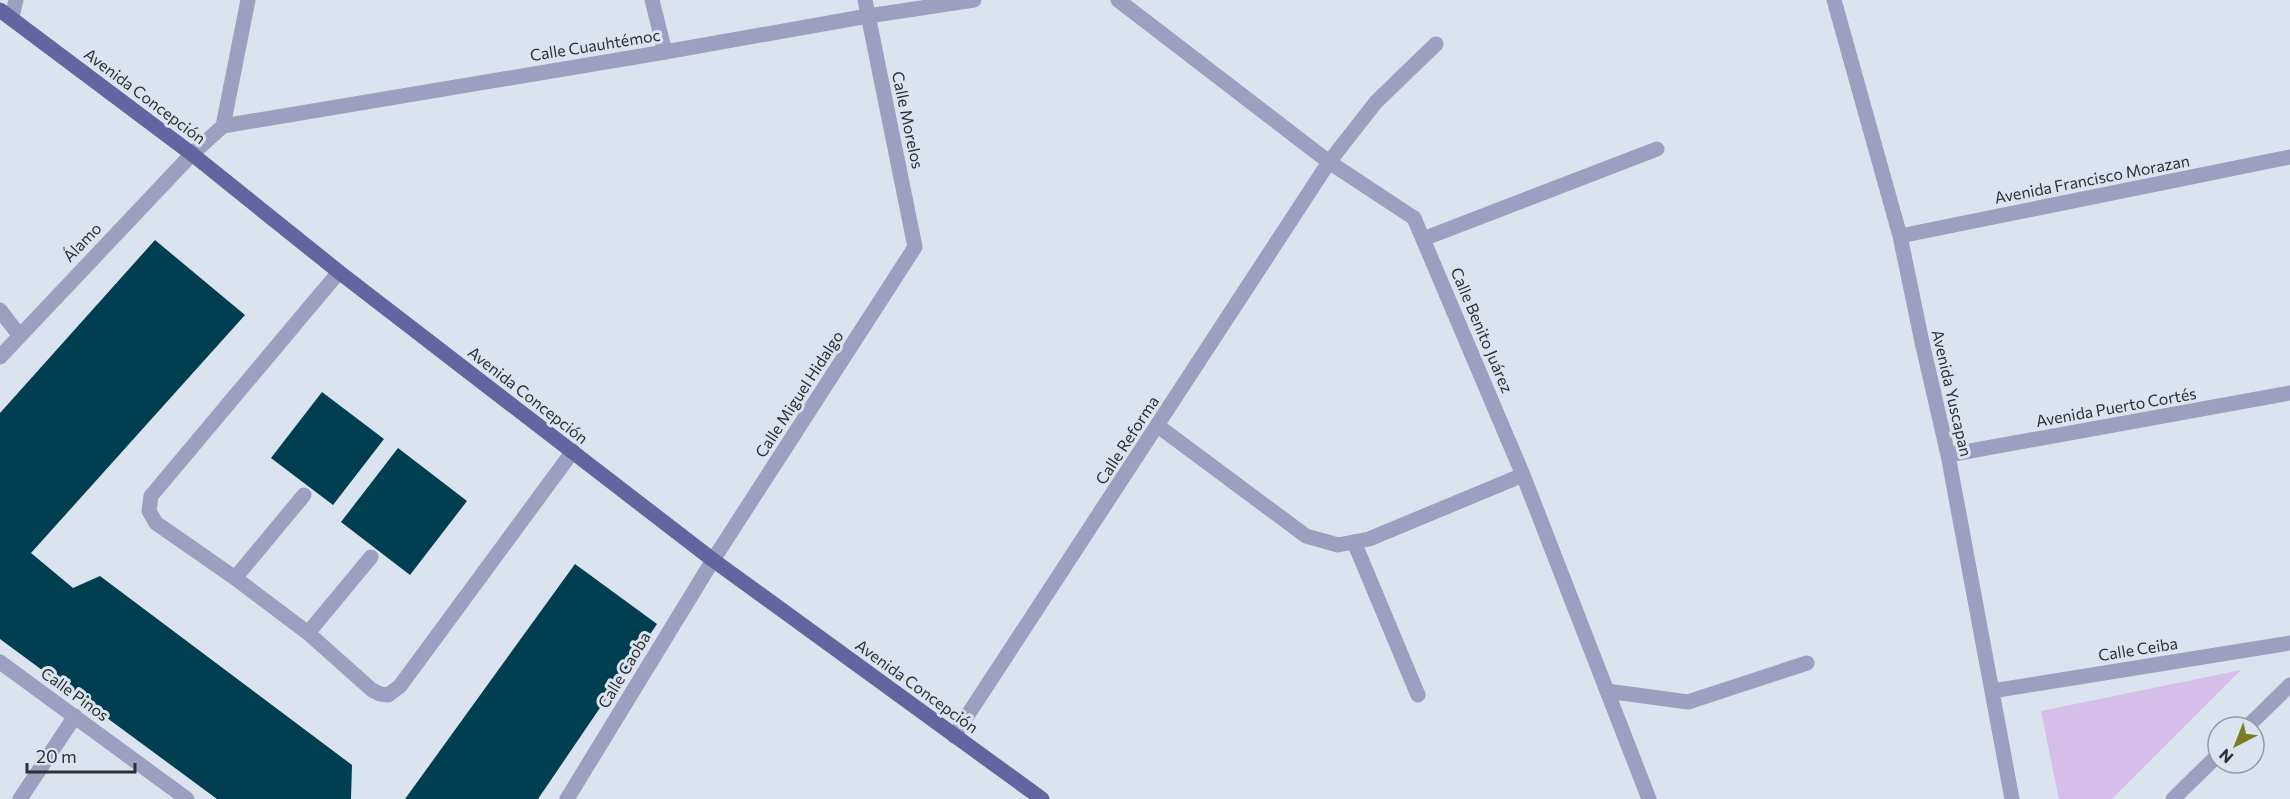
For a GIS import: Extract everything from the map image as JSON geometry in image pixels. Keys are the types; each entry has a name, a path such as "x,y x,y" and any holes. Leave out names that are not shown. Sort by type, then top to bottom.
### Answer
{"main road":[{"name":"Avenida Concepción","path":"6,14 192,154 339,272 712,560 1042,799"}],"street":[{"path":"6,14 16,0"},
{"path":"223,126 248,0"},
{"path":"652,0 665,52"},
{"name":"Calle Morelos","path":"865,0 915,247"},
{"name":"Calle Cuauhtémoc","path":"223,126 974,0"},
{"name":"Calle Benito Juárez","path":"1118,0 1329,162 1414,218 1523,475 1649,799"},
{"name":"Avenida Yuscapan","path":"1834,0 1900,236 1948,455 2012,799"},
{"name":"Calle Reforma","path":"954,736 1329,162 1376,102 1436,44"},
{"name":"Álamo","path":"0,357 192,154 223,126"},
{"path":"1423,239 1657,149"},
{"name":"Avenida Francisco Morazan","path":"1900,236 2290,157"},
{"name":"Calle Miguel Hidalgo","path":"712,560 915,247"},
{"path":"339,272 151,496 149,511 156,523 308,633 372,690 388,695 394,692 573,451"},
{"path":"0,310 19,335"},
{"name":"Avenida Puerto Cortés","path":"1948,455 2290,393"},
{"path":"1158,426 1306,536 1338,545 1369,539 1523,475"},
{"path":"235,578 304,495"},
{"path":"1354,542 1418,695"},
{"path":"308,633 371,557"},
{"name":"Calle Caoba","path":"567,799 712,560"},
{"name":"Calle Ceiba","path":"1992,691 2290,643"},
{"name":"Calle Pinos","path":"0,662 188,799"},
{"path":"1607,691 1688,702 1807,663"},
{"path":"2259,715 2290,685"},
{"path":"20,799 75,716"},
{"path":"2173,799 2206,767"}],"shaded area":[{"path":"2241,670 2112,799 2059,799 2041,711"}],"building":[{"path":"155,240 245,315 31,553 73,588 100,576 352,765 351,799 217,799 0,639 0,413"},
{"path":"322,392 384,439 333,505 271,458"},
{"path":"398,448 467,501 410,575 341,522"},
{"path":"575,564 657,624 538,799 405,799"}]}
